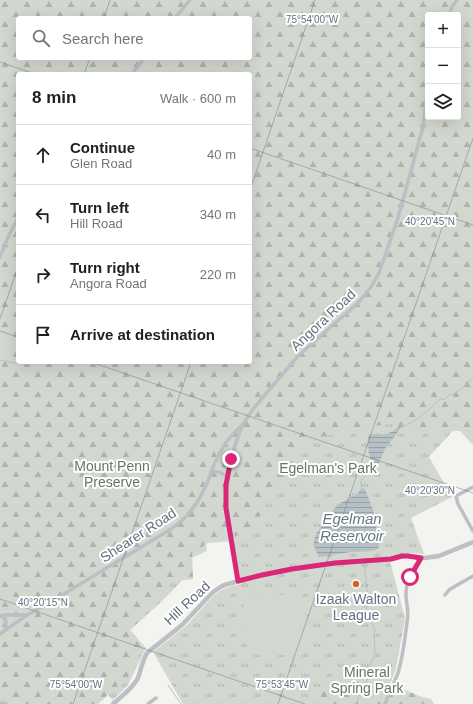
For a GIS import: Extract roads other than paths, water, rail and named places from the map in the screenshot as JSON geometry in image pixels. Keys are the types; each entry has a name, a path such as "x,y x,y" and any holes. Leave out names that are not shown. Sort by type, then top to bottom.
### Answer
{"street":[{"path":"177,16 190,0"},
{"path":"451,12 452,7 457,0"},
{"path":"134,72 142,60"},
{"name":"Angora Road","path":"238,581 226,508 226,492 227,477 233,451 243,424 253,409 298,356 360,302 376,278 398,218 423,127 427,84"},
{"path":"0,257 8,235 16,221"},
{"name":"Shearer Road","path":"0,634 5,629 27,615 175,527 186,517 195,505 204,490 214,464 223,447 233,433 243,424"},
{"path":"211,472 222,472 227,477"},
{"path":"473,487 456,496 458,504 473,531"},
{"name":"Hill Road","path":"113,704 119,701 137,679 147,653 182,625 216,590 222,586 284,570 335,563 391,559 402,556 425,558 439,556 473,542"},
{"path":"385,704 398,672 403,650 408,617 406,596 408,581 421,558"},
{"path":"445,595 449,590 473,576"},
{"path":"0,616 27,615"},
{"path":"0,616 7,622 5,629"},
{"path":"148,704 156,698"},
{"path":"0,703 6,704"}],"water":[{"path":"400,427 400,429 385,449 378,465 374,465 369,455 368,437 370,434 382,435 388,433"},
{"name":"Egelman Reservoir","path":"362,488 365,489 373,510 379,541 378,548 373,551 350,552 319,557 314,546 316,534 337,505 357,494"}],"waterway":[{"path":"0,360 16,363"},
{"path":"22,364 29,365"},
{"path":"400,428 422,416 441,398 443,400 449,395 457,392 473,377"},
{"path":"362,490 361,481 373,464"},
{"path":"357,704 359,695 366,683 369,674 369,667 375,654 375,631 366,609 368,598 364,563"},
{"path":"168,685 181,704"}],"place":[{"name":"Izaak Walton League","path":"356,584"}],"park label":[{"name":"Egelman's Park","path":"328,468"},
{"name":"Mount Penn Preserve","path":"112,474"},
{"name":"Mineral Spring Park","path":"367,680"}]}
